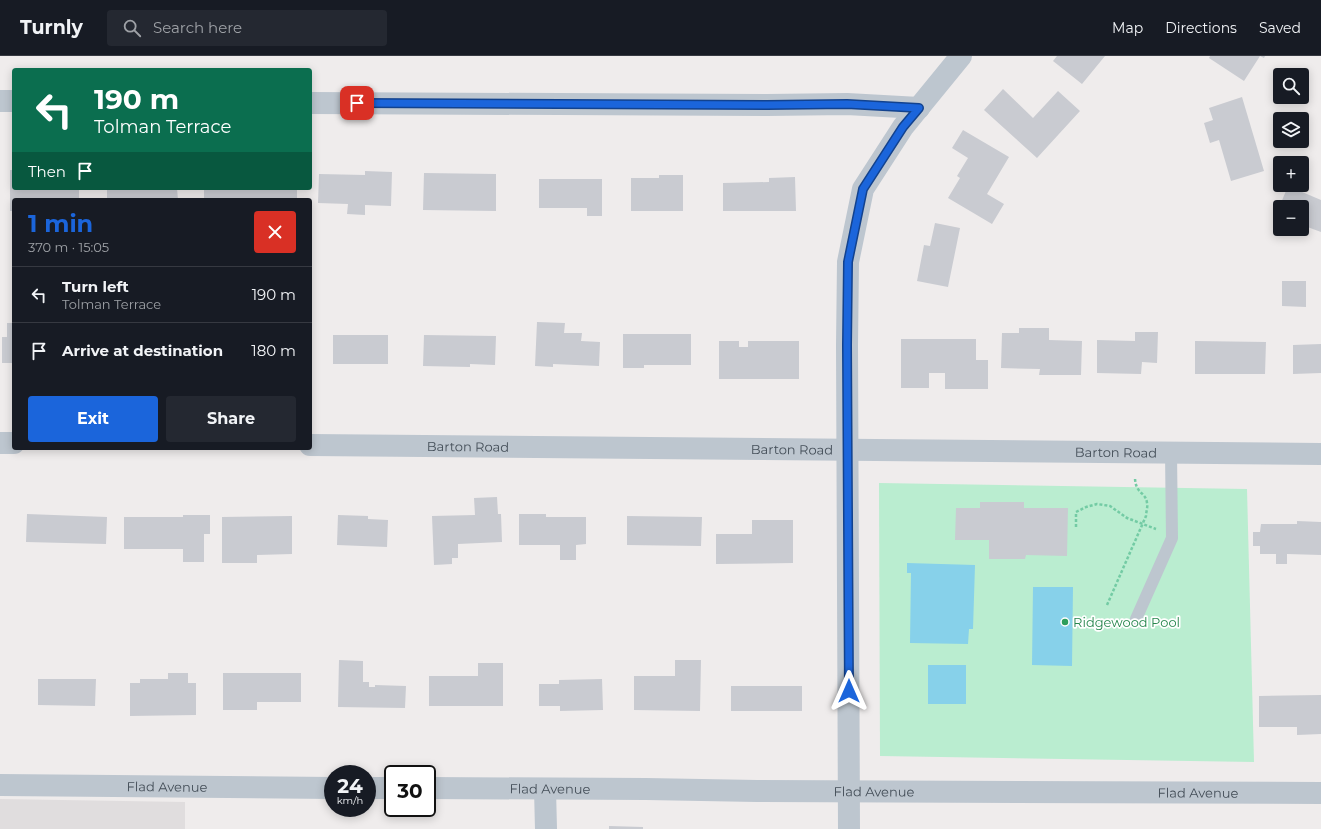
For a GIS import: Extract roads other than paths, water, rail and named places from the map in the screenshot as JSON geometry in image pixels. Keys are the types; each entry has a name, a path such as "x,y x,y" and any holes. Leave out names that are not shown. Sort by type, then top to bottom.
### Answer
{"street":[{"path":"849,829 847,450 848,262 863,189 903,127 961,56"},
{"path":"0,101 12,101"},
{"path":"312,103 847,104 919,108"},
{"path":"0,443 12,443"},
{"name":"Barton Road","path":"312,445 1321,454"},
{"name":"Flad Avenue","path":"0,785 324,788"},
{"name":"Flad Avenue","path":"436,788 850,792 1321,793"},
{"path":"545,789 546,829"}],"lane":[{"path":"1136,619 1172,538 1171,452"}],"water":[{"path":"907,563 975,565 973,629 969,629 968,644 910,643 911,573 907,573"},
{"path":"1033,587 1073,587 1072,666 1032,665"},
{"path":"928,665 966,665 966,704 928,704"}],"place":[{"name":"Ridgewood Pool","path":"1065,622"}]}
